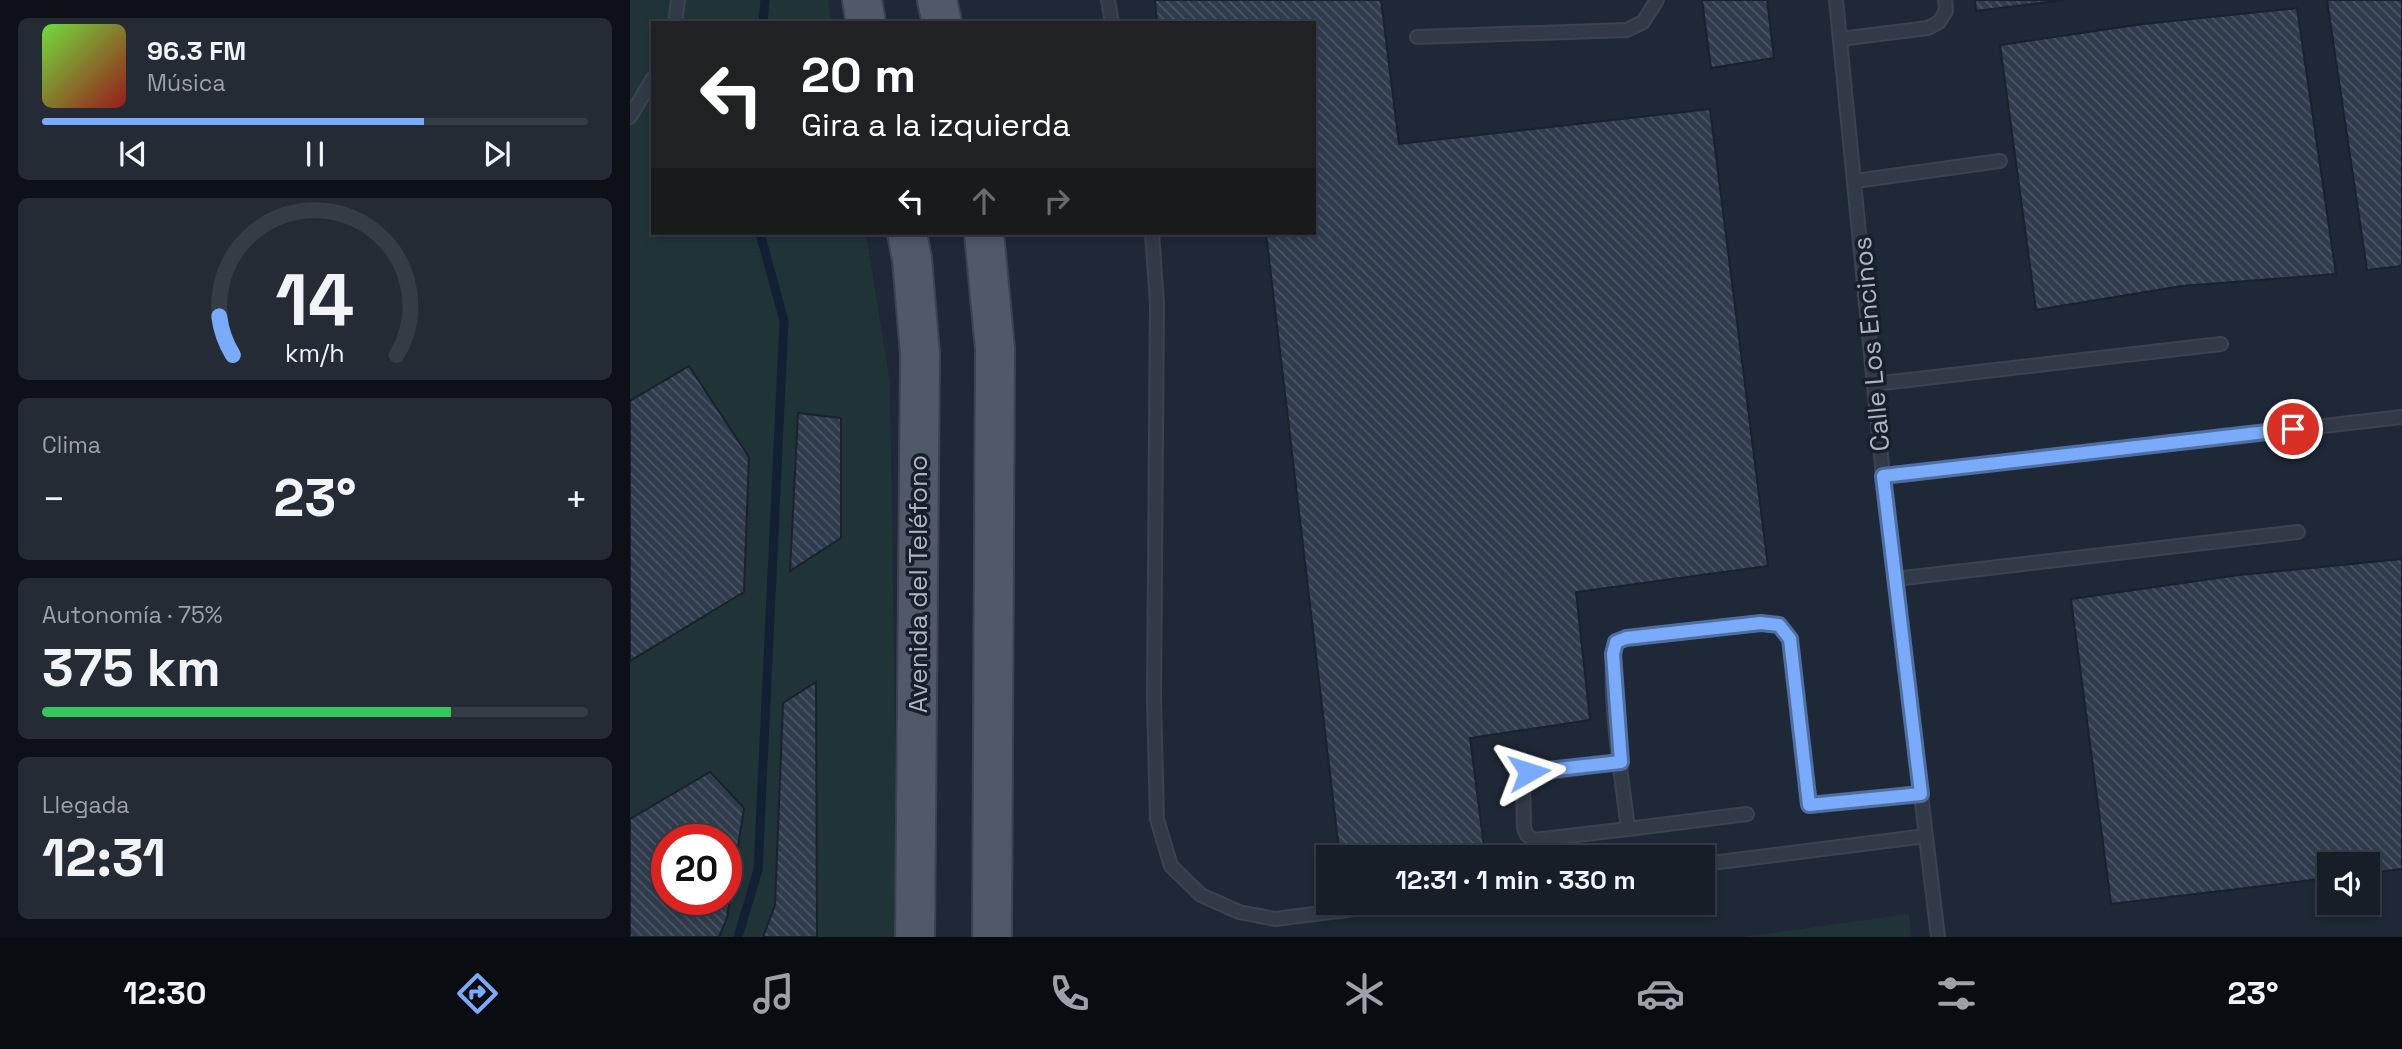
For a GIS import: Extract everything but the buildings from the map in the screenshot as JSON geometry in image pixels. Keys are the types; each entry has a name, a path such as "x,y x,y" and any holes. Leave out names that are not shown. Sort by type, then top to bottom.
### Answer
{"main road":[{"path":"862,0 866,21"},
{"path":"937,0 942,21"},
{"name":"Avenida del Teléfono","path":"907,235 920,354 915,937"},
{"path":"984,235 995,349 992,937"}],"lane":[{"path":"675,21 678,0"},
{"path":"1108,0 1112,21"},
{"path":"1417,37 1627,30 1643,22 1657,0"},
{"name":"Calle Los Encinos","path":"1836,0 1856,181 1883,476 1938,937"},
{"path":"1840,39 1928,28 1938,22 1946,10 1945,0"},
{"path":"630,117 651,81"},
{"path":"1856,181 2000,161"},
{"path":"1152,235 1157,304 1154,698 1157,820 1171,866 1201,895 1239,912 1275,919 1316,914"},
{"path":"1874,384 2221,344"},
{"path":"1883,476 2402,417"},
{"path":"1895,579 2298,532"},
{"path":"1628,829 1613,654 1616,642 1626,638 1761,623 1779,625 1790,639 1809,805 1921,794"},
{"path":"1621,762 1529,772 1523,776 1524,828 1527,835 1534,839 1747,814"},
{"path":"1715,862 1926,836"}],"green space":[{"path":"630,0 828,0 831,21 651,21 651,235 866,235 890,383 898,937 630,937"},
{"path":"1909,914 1911,937 1744,937"}],"waterway":[{"path":"763,21 765,0"},
{"path":"738,937 758,870 784,321 761,235"}],"route":[{"path":"1529,772 1621,762 1613,654 1616,642 1626,638 1761,623 1779,625 1790,639 1809,805 1921,794 1883,476 2293,429"}]}
